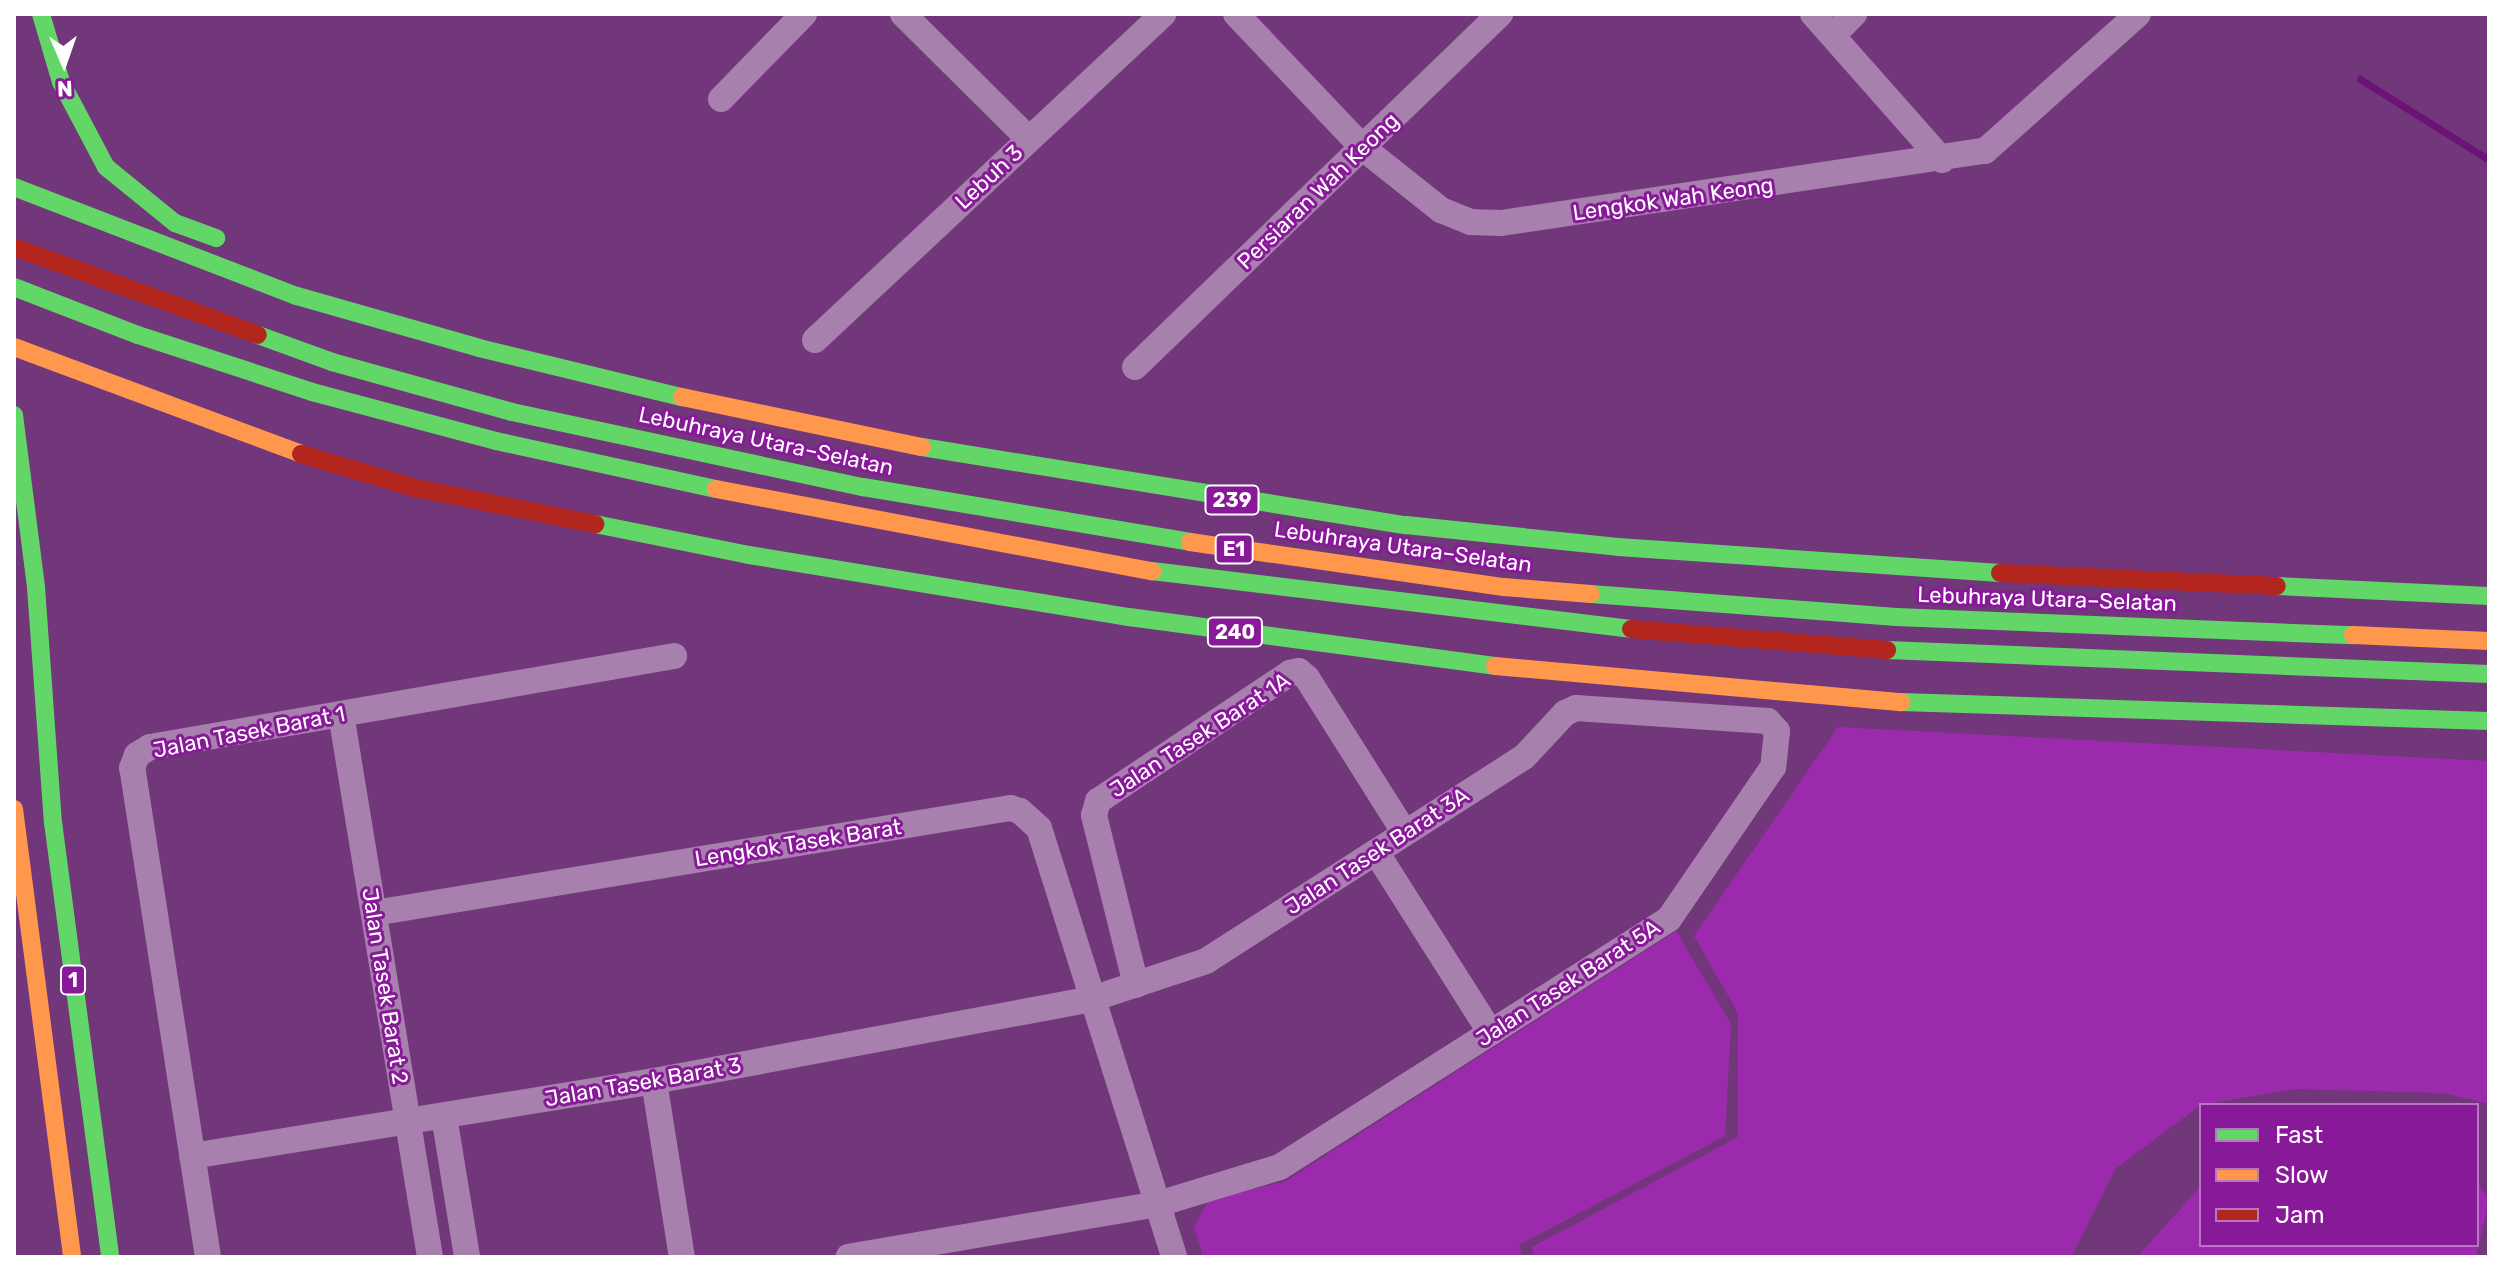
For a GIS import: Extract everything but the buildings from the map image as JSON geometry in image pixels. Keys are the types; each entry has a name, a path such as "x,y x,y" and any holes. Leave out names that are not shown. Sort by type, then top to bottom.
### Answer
{"main road":[{"path":"41,14 61,82 106,167 175,223 234,245"},
{"name":"239","path":"14,187 297,296 479,348 798,425 1168,490 1406,525 1889,568 2489,596"},
{"name":"Lebuhraya Utara–Selatan","path":"14,247 332,362 512,412 863,487 1106,530 1504,587 1896,617 2489,641"},
{"path":"336,286 479,348"},
{"name":"E1","path":"14,287 138,335 312,392 496,441 845,517 1095,563 1541,622 1869,649 2489,674"},
{"name":"240","path":"14,347 268,445 416,488 749,555 1129,617 1422,659 1790,695 2022,709 2489,721"},
{"name":"1","path":"14,415 35,573 53,822 110,1257"},
{"path":"14,551 17,603"},
{"path":"18,639 31,659 44,701"},
{"name":"1","path":"14,809 72,1257"}],"street":[{"path":"721,99 804,14"},
{"path":"903,14 1029,139"},
{"name":"Lebuh 3","path":"815,340 1163,14"},
{"name":"Lengkok Wah Keong","path":"1236,14 1363,148 1441,210 1470,222 1501,223 1942,160 1995,146 2138,14"},
{"name":"Persiaran Wah Keong","path":"1135,367 1500,14"},
{"path":"1813,14 1942,160"},
{"path":"1833,35 1854,14"},
{"name":"Jalan Tasek Barat 1","path":"208,1257 132,768 137,755 150,747 674,656"},
{"name":"Jalan Tasek Barat 1A","path":"1136,985 1094,815 1098,801 1290,673 1299,671 1307,678 1405,833"},
{"name":"Jalan Tasek Barat 3A","path":"1092,999 1206,961 1524,757 1565,713 1576,708 1653,713"},
{"name":"Jalan Tasek Barat 5A","path":"849,1257 902,1253 1158,1204 1280,1167 1669,919 1777,760 1777,731 1768,721 1653,713"},
{"name":"Jalan Tasek Barat 2","path":"341,714 430,1257"},
{"name":"Lengkok Tasek Barat","path":"374,913 1010,808 1039,828 1174,1257"},
{"path":"1376,852 1491,1033"},
{"name":"Jalan Tasek Barat 3","path":"192,1156 654,1081 1092,999"},
{"path":"654,1081 682,1257"},
{"path":"444,1116 467,1257"}],"shaded area":[{"path":"1838,727 2489,761 2489,1104 2442,1093 2294,1089 2199,1103 2199,1106 2115,1169 2071,1257 1534,1257 1532,1247 1738,1137 1738,1013 1694,936"},
{"path":"1676,931 1731,1024 1725,1136 1519,1245 1522,1257 1203,1257 1194,1226 1210,1199 1284,1182"},
{"path":"2479,1185 2489,1200 2479,1244"},
{"path":"2199,1188 2199,1247 2478,1247 2476,1257 2137,1257"}],"waterway":[{"path":"2360,79 2489,160"}],"traffic: fast":[{"path":"41,14 61,82 106,167 175,223 216,238"},
{"path":"14,187 297,296 479,348 682,397"},
{"path":"14,287 138,335 312,392 496,441 716,489"},
{"path":"258,335 332,362 512,412 863,487 1190,542"},
{"path":"14,415 36,587 53,822 110,1257"},
{"path":"922,447 1406,525 1618,547 2000,573"},
{"path":"595,524 749,555 1129,617 1495,666"},
{"path":"1152,571 1631,629"},
{"path":"2277,586 2489,596"},
{"path":"1591,594 1896,617 2353,635"},
{"path":"1887,650 2489,674"},
{"path":"1901,702 2489,721"}],"traffic: slow":[{"path":"14,347 301,454"},
{"path":"682,397 922,447"},
{"path":"716,489 1152,571"},
{"path":"1190,542 1504,587 1591,594"},
{"path":"2353,635 2489,641"},
{"path":"1495,666 1901,702"},
{"path":"14,809 72,1257"}],"traffic: jam":[{"path":"14,247 258,335"},
{"path":"301,454 416,488 595,524"},
{"path":"2000,573 2277,586"},
{"path":"1631,629 1887,650"}]}
